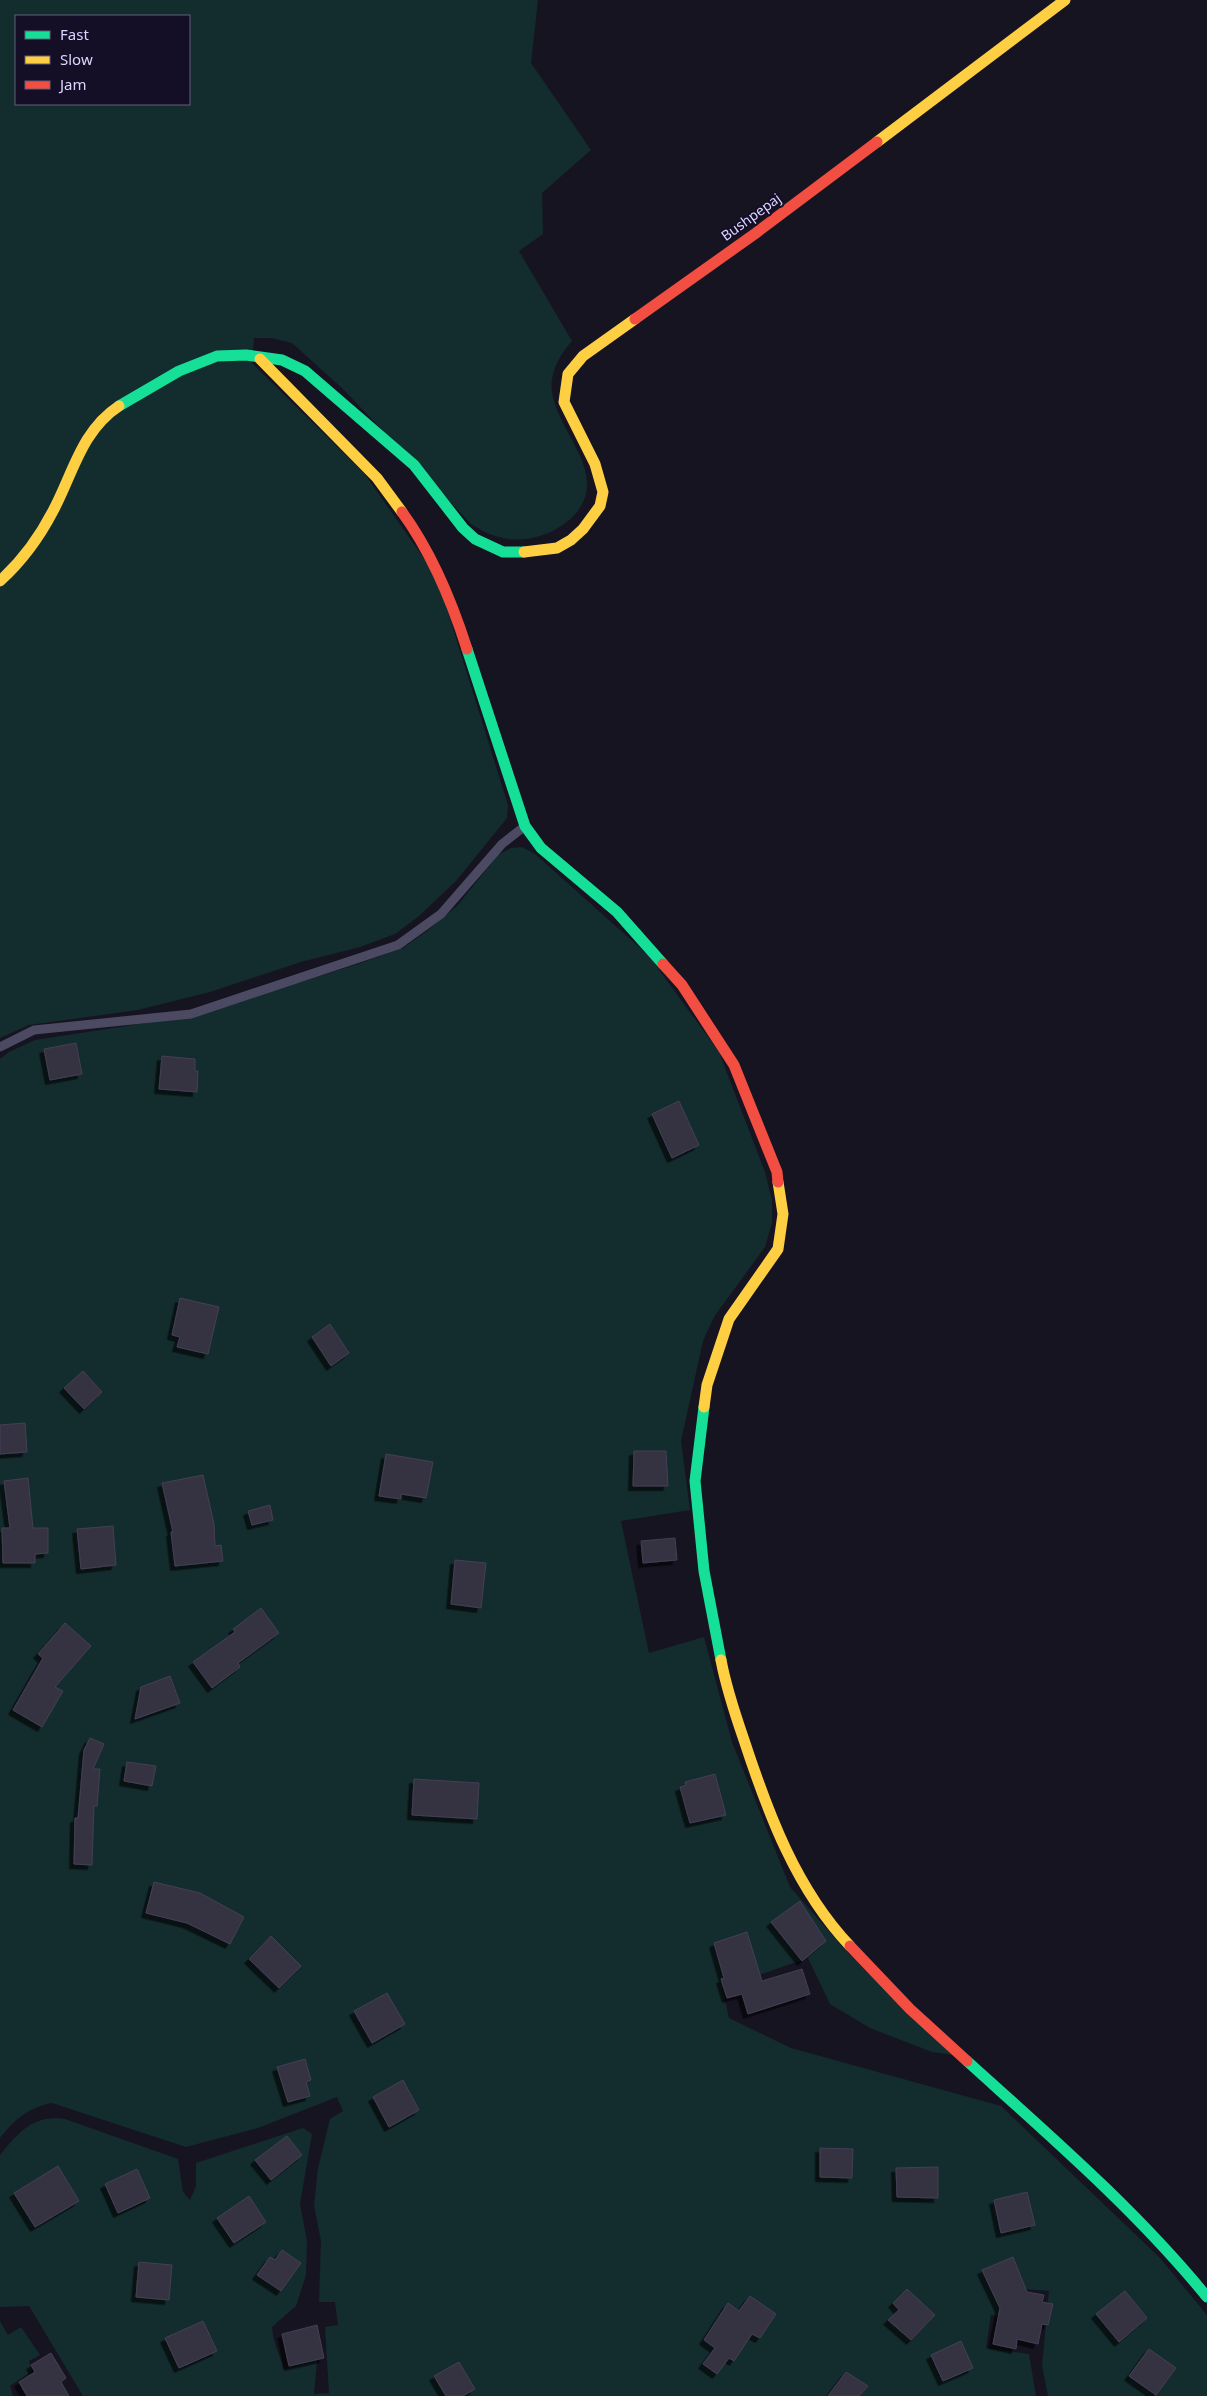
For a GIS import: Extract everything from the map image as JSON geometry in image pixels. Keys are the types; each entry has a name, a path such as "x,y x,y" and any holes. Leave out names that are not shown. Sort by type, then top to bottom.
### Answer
{"street":[{"name":"Bushpepaj","path":"260,359 278,358 291,362 305,371 414,466 463,528 475,539 503,552 520,553 557,548 583,529 600,506 603,492 595,464 564,402 568,374 583,356 756,233 1065,0"},
{"path":"0,581 17,566 48,522 67,478 97,424 116,408 193,362 219,355 244,354 260,359 377,478 411,524 451,600 525,826 541,848 617,912 682,985 734,1066 777,1172 783,1214 778,1249 729,1319 707,1385 695,1481 704,1571 726,1682 756,1776 792,1864 834,1929 904,2003 1101,2184 1172,2254 1207,2297"}],"lane":[{"path":"0,1047 34,1030 191,1014 398,946 441,914 502,844 525,826"}],"green space":[{"path":"0,0 538,0 531,63 591,150 542,193 543,234 519,251 572,341 556,365 552,378 552,392 556,407 584,467 587,482 585,497 577,512 557,529 533,538 514,539 488,533 471,524 344,390 292,343 271,338 254,338 252,363 364,473 437,577 508,805 507,818 456,881 419,916 395,934 360,947 301,962 210,992 138,1010 29,1025 0,1038"},
{"path":"522,847 535,854 649,956 719,1052 765,1172 772,1200 772,1223 765,1247 714,1317 703,1341 681,1441 690,1510 621,1521 649,1653 704,1637 732,1742 790,1887 848,1953 954,2055 932,2052 870,2028 830,2004 808,1958 722,1988 729,2018 791,2048 1001,2106 1160,2258 1207,2315 1207,2396 1048,2396 1042,2366 1049,2291 1023,2289 1018,2320 991,2315 986,2348 1029,2354 1036,2396 83,2396 29,2306 0,2307 0,2155 20,2132 28,2126 44,2119 65,2119 178,2159 183,2192 190,2200 196,2186 196,2163 303,2128 312,2134 300,2204 307,2241 306,2275 296,2306 272,2327 283,2369 317,2360 314,2394 329,2393 325,2327 338,2325 335,2302 319,2302 321,2241 314,2206 318,2168 330,2119 343,2111 337,2097 258,2128 186,2147 52,2103 23,2115 0,2138 0,1059 9,1052 35,1040 191,1016 355,965 403,948 457,906 498,855 511,848"},
{"path":"0,2321 8,2335 21,2327 40,2355 29,2361 32,2371 10,2386 13,2396 0,2396"}],"building":[{"path":"76,1043 82,1074 50,1080 44,1049"},
{"path":"162,1056 195,1059 195,1071 198,1071 197,1092 159,1089"},
{"path":"679,1101 699,1145 672,1158 652,1114"},
{"path":"180,1298 219,1307 208,1354 177,1347 180,1337 172,1335"},
{"path":"330,1324 349,1353 331,1366 312,1337"},
{"path":"83,1371 102,1392 84,1409 64,1388"},
{"path":"25,1423 27,1452 0,1454 0,1425"},
{"path":"634,1451 666,1451 668,1486 633,1486"},
{"path":"386,1454 433,1462 426,1498 401,1494 401,1499 379,1496"},
{"path":"203,1475 214,1524 215,1546 221,1545 223,1561 175,1566 171,1532 173,1532 162,1483"},
{"path":"28,1478 33,1528 48,1528 48,1553 35,1554 35,1563 3,1563 2,1528 10,1528 4,1481"},
{"path":"270,1505 273,1520 252,1525 248,1511"},
{"path":"113,1526 116,1565 81,1569 77,1529"},
{"path":"675,1538 677,1560 643,1563 641,1541"},
{"path":"455,1560 486,1563 481,1608 451,1604"},
{"path":"261,1608 279,1633 238,1663 240,1667 212,1688 193,1662 235,1632 233,1629"},
{"path":"65,1623 91,1646 55,1687 63,1691 42,1727 13,1710 43,1658 38,1654"},
{"path":"170,1676 180,1703 135,1719 141,1687"},
{"path":"90,1738 104,1744 93,1769 100,1769 97,1806 94,1806 92,1865 74,1864 75,1818 78,1818 84,1750"},
{"path":"127,1762 156,1766 152,1786 124,1781"},
{"path":"715,1774 726,1815 690,1823 680,1787 686,1785 685,1782"},
{"path":"414,1779 479,1783 477,1819 412,1815"},
{"path":"154,1882 200,1893 244,1917 230,1944 187,1923 146,1913"},
{"path":"800,1901 826,1941 802,1961 771,1922"},
{"path":"747,1932 762,1981 802,1969 810,1994 748,2014 742,1994 727,1998 721,1979 724,1978 714,1943"},
{"path":"271,1936 301,1966 279,1988 249,1959"},
{"path":"387,1993 405,2024 372,2043 354,2011"},
{"path":"305,2059 311,2080 306,2082 310,2096 288,2102 277,2067"},
{"path":"403,2080 419,2110 389,2127 373,2097"},
{"path":"287,2136 302,2155 271,2180 255,2160"},
{"path":"820,2148 853,2149 852,2178 820,2177"},
{"path":"58,2166 79,2201 35,2227 14,2193"},
{"path":"938,2167 938,2198 897,2197 896,2168"},
{"path":"137,2169 150,2198 118,2213 105,2184"},
{"path":"1027,2192 1035,2225 1001,2233 994,2200"},
{"path":"249,2196 266,2222 234,2243 217,2218"},
{"path":"282,2250 301,2263 281,2291 257,2275 270,2257 275,2260"},
{"path":"1013,2257 1027,2292 1044,2295 1042,2302 1053,2304 1048,2325 1042,2324 1038,2344 1017,2339 1016,2349 993,2344 1000,2308 982,2270"},
{"path":"139,2262 172,2265 169,2300 136,2297"},
{"path":"907,2289 935,2315 911,2340 888,2320 899,2310 893,2303"},
{"path":"1125,2291 1147,2318 1119,2342 1096,2314"},
{"path":"750,2296 776,2314 760,2338 752,2334 734,2361 729,2358 717,2374 703,2364 715,2348 704,2340 728,2303 739,2311"},
{"path":"203,2321 217,2351 179,2368 165,2338"},
{"path":"317,2325 324,2358 289,2366 282,2334"},
{"path":"961,2341 973,2368 943,2381 931,2355"},
{"path":"1149,2349 1176,2368 1156,2395 1129,2376"},
{"path":"51,2353 66,2378 61,2382 69,2396 27,2396 19,2382 35,2372 31,2365"},
{"path":"459,2362 475,2389 463,2396 446,2396 434,2376"},
{"path":"846,2372 868,2386 859,2396 828,2396"}],"traffic: fast":[{"path":"119,406 179,371 217,356 246,355 282,360 305,371 414,465 463,528 475,539 503,552 524,552"},
{"path":"467,649 525,826 541,848 617,912 663,964"},
{"path":"704,1407 695,1481 704,1571 721,1660"},
{"path":"967,2061 1092,2174 1180,2265 1207,2297"}],"traffic: slow":[{"path":"877,142 1065,0"},
{"path":"524,552 557,548 571,540 583,529 600,506 603,492 595,464 564,402 568,374 583,356 635,319"},
{"path":"260,359 377,478 402,512"},
{"path":"0,581 30,549 42,531 79,454 95,428 119,406"},
{"path":"704,1407 707,1385 729,1319 778,1249 783,1214 778,1182"},
{"path":"721,1660 725,1680 753,1767 786,1849 814,1900 850,1946"}],"traffic: jam":[{"path":"635,319 756,233 877,142"},
{"path":"402,512 432,561 455,614 467,649"},
{"path":"663,964 682,985 734,1065 777,1172 778,1182"},
{"path":"850,1946 910,2009 967,2061"}]}
